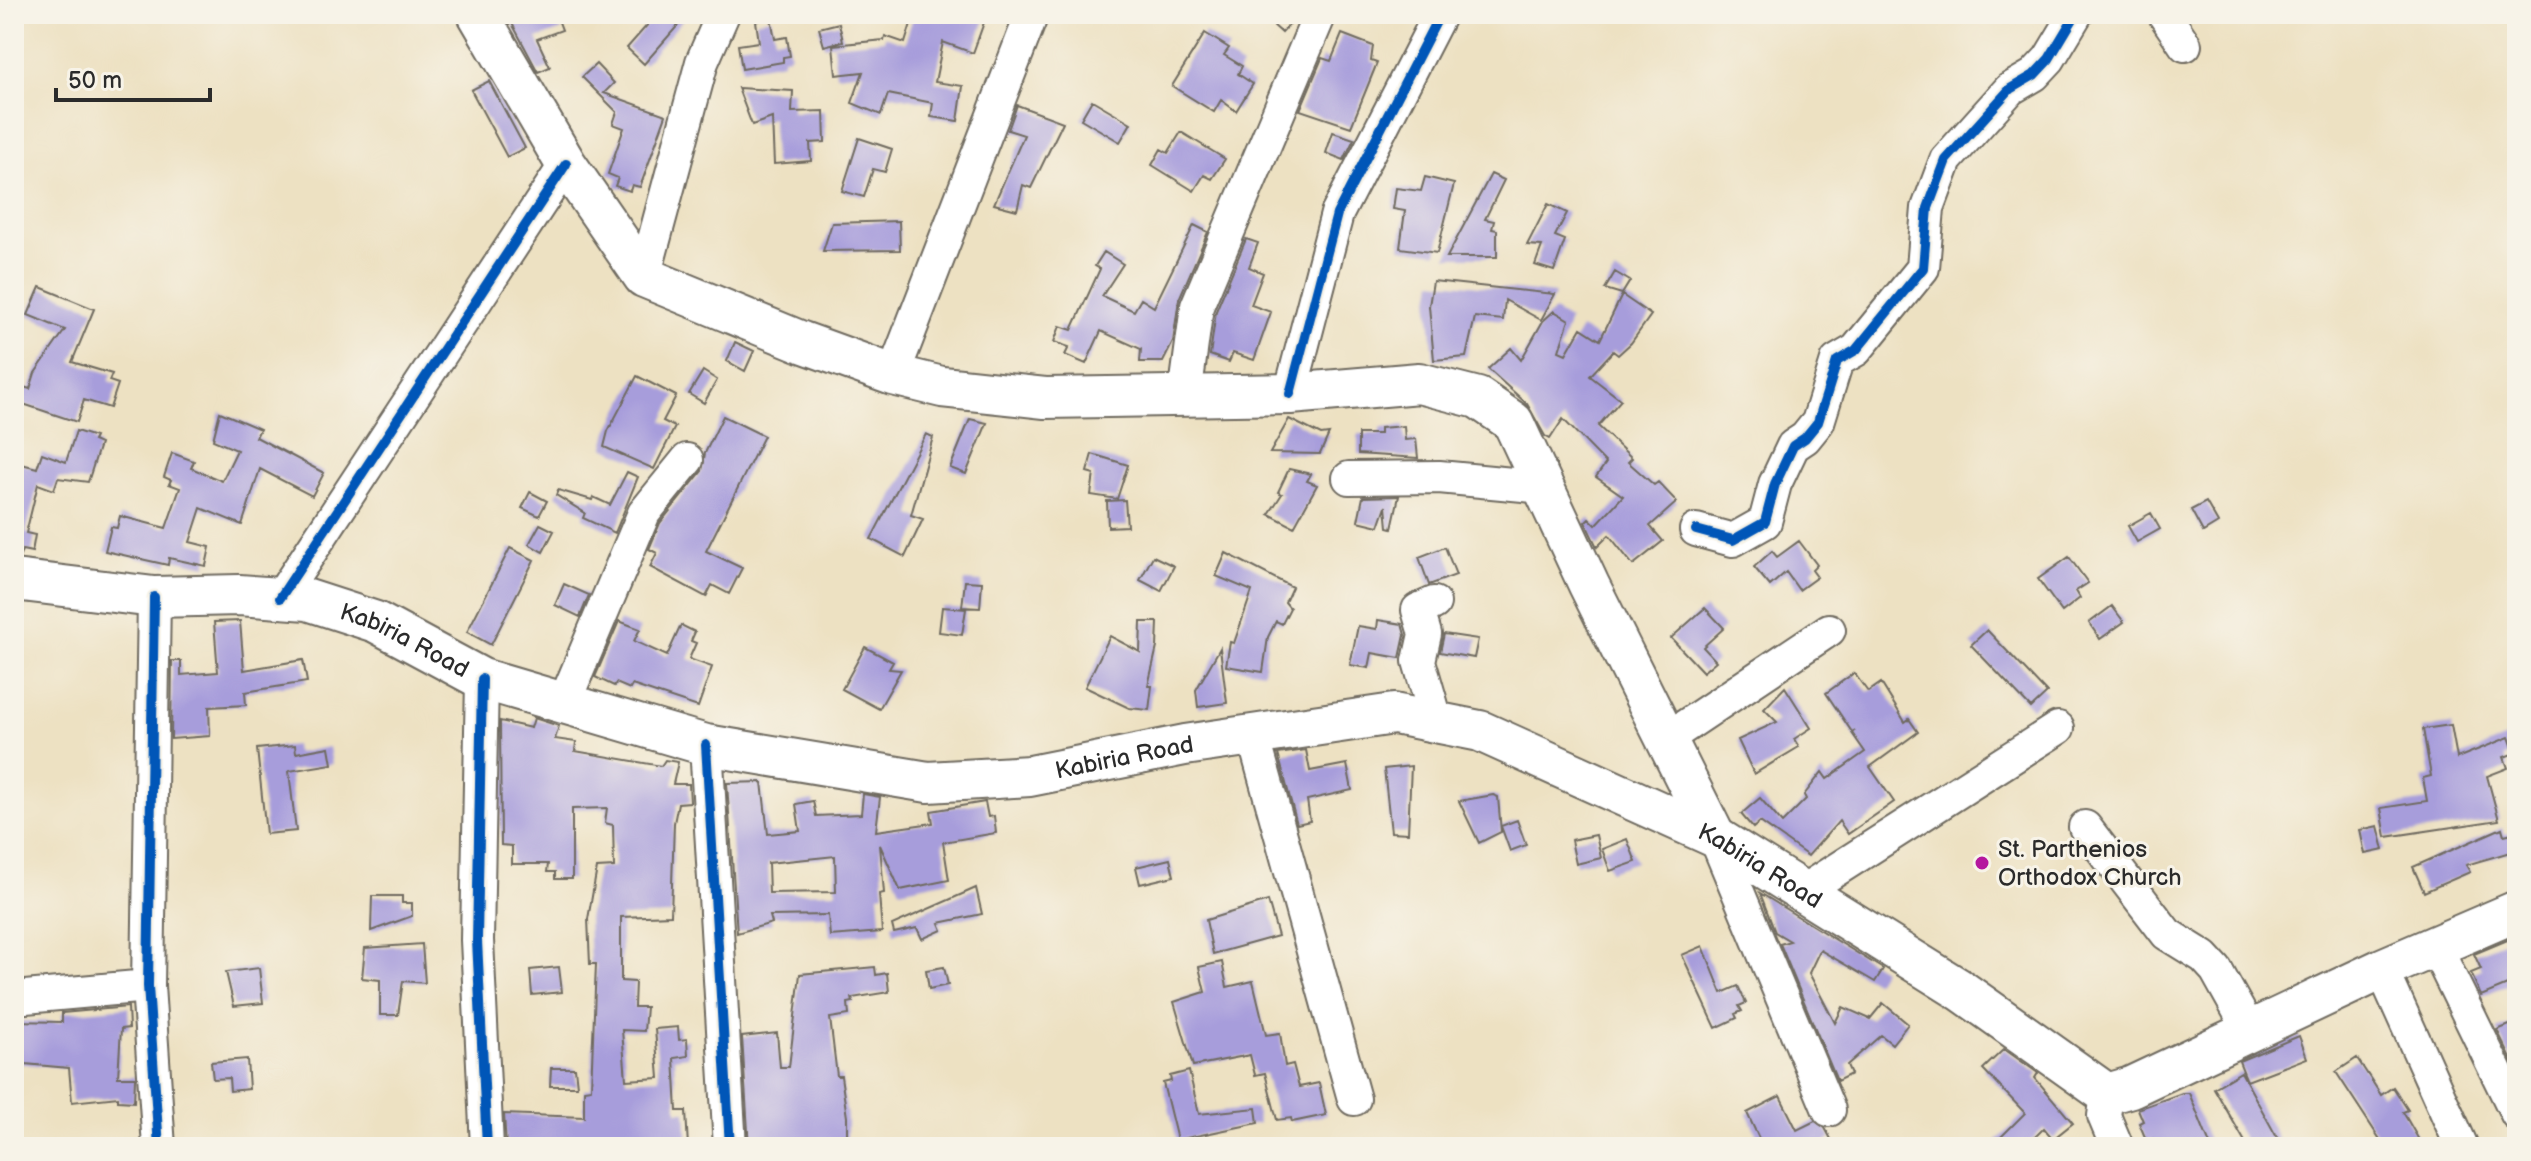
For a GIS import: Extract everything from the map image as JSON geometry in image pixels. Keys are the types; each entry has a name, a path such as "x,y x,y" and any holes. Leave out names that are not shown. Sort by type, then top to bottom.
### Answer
{"main road":[{"path":"478,14 566,164 644,277 802,342 893,375 942,387 1045,398 1290,394 1419,383 1478,398 1513,422 1715,837"},
{"name":"Kabiria Road","path":"14,580 154,597 308,600 376,622 482,679 706,745 928,782 1030,776 1253,735 1394,714 1480,731 1715,837 1962,991 2107,1094"},
{"path":"2107,1094 2131,1087 2382,969 2517,911"}],"street":[{"path":"644,277 702,62 723,14"},
{"path":"893,375 1032,14"},
{"path":"1185,396 1197,306 1320,14"},
{"path":"1290,394 1337,214 1440,14"},
{"path":"1696,530 1733,540 1765,522 1775,484 1793,446 1818,422 1837,361 1856,350 1923,268 1928,208 1946,160 2010,89 2034,75 2049,59 2076,14"},
{"path":"2164,14 2185,45"},
{"path":"280,598 566,164"},
{"path":"564,703 644,513 687,460"},
{"path":"1349,478 1439,477 1544,487"},
{"path":"154,597 148,986 159,1147"},
{"path":"1434,603 1418,610 1425,634 1419,661 1437,723"},
{"path":"1666,739 1829,630"},
{"path":"482,679 477,940 487,1147"},
{"path":"1803,891 2058,728"},
{"path":"1253,735 1354,1099"},
{"path":"706,745 730,1147"},
{"path":"2085,827 2167,934 2204,957 2216,970 2250,1031"},
{"path":"1715,837 1829,1110"},
{"path":"2436,948 2517,1114"},
{"path":"2382,969 2462,1147"},
{"path":"14,998 148,986"},
{"path":"2107,1094 2104,1116 2117,1147"}],"building":[{"path":"507,14 556,14 562,30 537,39 550,67 538,72"},
{"path":"657,14 688,14 644,64 627,48"},
{"path":"914,14 987,14 973,53 943,42 935,82 963,86 958,121 931,117 933,103 888,94 881,115 852,103 863,72 836,75 833,45 884,40 885,36 905,43"},
{"path":"1261,14 1299,14 1282,33"},
{"path":"771,18 775,39 787,37 790,56 783,57 783,62 742,69 738,45 759,42 756,21"},
{"path":"839,23 843,41 824,46 819,28"},
{"path":"1205,33 1229,48 1224,55 1242,66 1238,74 1253,84 1236,111 1221,100 1214,112 1172,86"},
{"path":"1342,34 1373,46 1371,61 1377,63 1351,127 1300,110 1322,58 1331,61"},
{"path":"596,64 614,83 604,93 666,115 640,187 632,185 630,191 615,186 618,178 608,174 624,128 613,124 617,112 582,77"},
{"path":"489,81 525,148 507,157 471,90"},
{"path":"738,88 793,91 792,112 824,111 825,142 810,143 811,161 774,164 772,118 752,125"},
{"path":"1092,100 1131,123 1120,142 1081,119"},
{"path":"1017,105 1063,122 1031,188 1023,185 1017,210 994,204 1024,135 1008,130"},
{"path":"1181,132 1225,159 1212,179 1204,175 1194,191 1152,165 1161,149 1168,153"},
{"path":"1333,132 1354,139 1344,160 1326,153"},
{"path":"859,138 892,149 885,172 873,169 864,197 842,191"},
{"path":"1491,174 1504,180 1485,219 1494,221 1492,229 1497,230 1497,257 1447,257"},
{"path":"1425,177 1454,184 1437,253 1400,248 1405,211 1393,209 1396,188 1421,191"},
{"path":"1548,204 1567,213 1555,236 1565,240 1554,271 1535,265 1542,246 1527,245"},
{"path":"899,221 900,250 823,251 832,223"},
{"path":"1194,225 1208,232 1179,299 1173,342 1163,362 1140,362 1141,349 1101,331 1086,364 1065,355 1069,347 1054,342 1060,326 1072,330 1100,269 1095,266 1104,252 1123,264 1102,296 1134,311 1141,299 1154,307"},
{"path":"1246,239 1258,243 1249,267 1263,273 1251,305 1271,312 1254,360 1233,353 1229,362 1210,355 1216,311"},
{"path":"1615,272 1630,281 1622,294 1605,289"},
{"path":"1433,281 1555,294 1541,320 1505,300 1503,320 1475,317 1466,357 1434,360 1429,306"},
{"path":"40,287 94,309 72,362 112,374 109,381 118,384 110,408 84,400 77,422 14,401 14,384 30,389 35,373 65,330 28,315"},
{"path":"1622,295 1651,315 1631,343 1618,355 1613,351 1590,376 1621,400 1598,426 1632,458 1628,462 1654,485 1658,482 1677,502 1650,526 1663,541 1633,565 1609,535 1597,547 1585,522 1589,518 1596,525 1623,496 1596,477 1606,463 1563,419 1550,439 1545,436 1527,404 1488,369 1511,348 1521,360 1543,321 1554,311 1569,320 1559,351 1566,354 1581,328 1600,340"},
{"path":"735,342 754,351 745,371 727,361"},
{"path":"703,371 717,380 704,403 689,394"},
{"path":"637,376 676,396 663,421 675,427 654,469 604,447 608,431"},
{"path":"220,412 260,429 256,437 324,473 312,496 260,469 242,525 201,508 190,542 210,547 206,566 169,558 168,565 105,551 111,527 117,528 120,516 166,528 180,488 169,484 171,480 164,477 172,453 194,461 191,468 222,481 237,450 213,440"},
{"path":"723,416 764,436 706,551 742,568 729,594 712,585 706,597 650,567 657,553 649,549 660,523 702,471 705,453"},
{"path":"970,419 987,423 966,474 950,468"},
{"path":"1289,419 1321,435 1329,434 1320,454 1270,453"},
{"path":"1404,426 1405,440 1416,439 1418,458 1358,454 1358,434 1380,434 1380,428"},
{"path":"76,431 95,437 93,441 100,444 88,482 58,478 54,490 38,484 26,533 35,535 32,552 22,550 20,556 14,556 14,462 37,468 42,453 66,462"},
{"path":"926,434 933,437 911,515 923,519 905,557 871,539"},
{"path":"1092,454 1128,465 1117,499 1091,495 1094,474 1087,472"},
{"path":"1289,469 1311,474 1307,481 1317,485 1294,527 1269,514 1282,494 1278,492"},
{"path":"627,472 638,477 615,533 583,518 585,513 556,495 558,490 592,500 593,497 610,505"},
{"path":"530,492 547,501 539,516 522,508"},
{"path":"1399,496 1392,528 1388,527 1386,506 1379,526 1358,521 1363,497"},
{"path":"1125,500 1127,526 1108,527 1107,501"},
{"path":"2206,502 2218,523 2203,532 2191,510"},
{"path":"2151,513 2160,529 2137,542 2128,526"},
{"path":"540,524 554,531 543,552 529,544"},
{"path":"1799,541 1817,565 1812,570 1817,577 1799,590 1786,572 1770,586 1754,567 1772,551 1777,557"},
{"path":"1445,547 1456,575 1429,585 1419,557"},
{"path":"510,548 534,560 491,645 467,632"},
{"path":"1226,553 1292,587 1285,602 1290,608 1282,624 1276,621 1268,637 1263,672 1226,666 1230,642 1234,643 1252,591 1216,576"},
{"path":"1153,556 1174,566 1161,591 1140,580"},
{"path":"2069,557 2088,583 2076,591 2080,598 2062,612 2038,579"},
{"path":"965,581 982,582 980,608 962,607"},
{"path":"564,584 589,595 580,617 555,605"},
{"path":"2112,606 2124,622 2100,639 2089,623"},
{"path":"942,607 966,609 962,635 939,632"},
{"path":"1705,608 1724,628 1703,647 1716,661 1703,672 1671,638"},
{"path":"1378,620 1402,624 1405,635 1400,658 1372,653 1369,668 1350,665 1358,626 1377,629"},
{"path":"240,621 244,670 303,660 307,682 245,692 246,705 209,707 210,736 171,739 172,661 181,661 181,675 218,672 214,622"},
{"path":"619,621 640,629 634,641 667,656 681,625 695,632 691,641 696,643 689,659 712,667 698,707 632,685 630,689 616,683 614,686 595,677"},
{"path":"1141,622 1158,622 1157,647 1148,686 1152,686 1149,710 1129,708 1085,687 1110,636 1140,652"},
{"path":"1987,630 2047,693 2031,708 1971,645"},
{"path":"1444,634 1478,639 1474,658 1440,652"},
{"path":"865,647 893,662 889,669 901,670 879,709 842,689"},
{"path":"1220,648 1227,703 1198,707 1196,690"},
{"path":"1854,673 1868,692 1881,683 1905,722 1909,719 1918,732 1870,767 1894,802 1848,834 1839,821 1808,856 1760,822 1753,828 1741,814 1760,798 1782,823 1806,799 1804,795 1822,772 1827,779 1865,752 1852,733 1855,730 1852,732 1826,693"},
{"path":"1785,687 1811,728 1794,739 1799,747 1754,774 1738,740 1777,722 1764,709"},
{"path":"534,718 559,726 555,739 576,742 575,751 661,766 665,760 678,762 673,784 689,784 690,802 678,803 674,823 671,915 621,917 621,981 635,982 634,1007 646,1007 644,1031 622,1030 626,1080 659,1078 655,1029 678,1027 679,1040 687,1039 688,1056 674,1058 677,1111 686,1111 688,1147 506,1147 504,1114 584,1117 584,1090 591,1089 596,964 590,964 588,919 597,868 614,867 613,825 605,823 607,808 572,809 572,879 555,879 555,872 547,872 548,864 512,864 512,846 501,845 500,721 531,728"},
{"path":"2451,725 2457,758 2509,737 2515,753 2504,757 2508,768 2487,776 2499,820 2386,837 2381,808 2427,801 2423,778 2431,776 2423,729"},
{"path":"295,745 296,753 329,747 332,764 289,771 296,831 266,834 257,749"},
{"path":"1306,750 1310,771 1347,764 1352,790 1307,800 1310,821 1297,824 1278,754"},
{"path":"1411,766 1408,833 1391,832 1384,769"},
{"path":"762,782 768,834 800,831 796,804 813,801 816,816 861,814 863,794 880,797 876,831 933,823 931,811 985,802 988,817 994,816 996,833 943,842 949,880 900,890 880,845 884,893 879,894 882,932 830,936 828,915 770,916 772,923 737,933 727,783","holes":["835,856 836,892 769,893 768,863"]},
{"path":"1493,795 1498,797 1501,832 1479,843 1459,801"},
{"path":"1517,820 1526,845 1510,851 1501,826"},
{"path":"2378,826 2384,850 2365,854 2360,830"},
{"path":"2502,828 2504,835 2517,832 2517,850 2466,865 2470,872 2424,892 2413,867"},
{"path":"1596,835 1601,858 1576,864 1571,840"},
{"path":"1627,839 1636,862 1610,871 1602,849"},
{"path":"1170,859 1174,876 1140,884 1136,867"},
{"path":"976,888 982,914 939,923 942,930 922,939 917,928 894,933 892,925"},
{"path":"1760,893 1883,969 1875,982 1820,950 1809,973 1835,1023 1843,1007 1870,1019 1883,1003 1908,1024 1892,1044 1881,1035 1847,1065 1851,1074 1837,1081 1780,944 1790,941 1775,932"},
{"path":"372,896 402,896 402,903 412,903 412,916 371,931"},
{"path":"1268,901 1278,936 1213,954 1206,920"},
{"path":"2517,936 2517,981 2481,996 2471,973 2481,969 2474,954"},
{"path":"422,944 425,983 403,981 398,1015 380,1015 380,980 362,978 365,948"},
{"path":"1703,946 1722,993 1738,986 1746,1003 1739,1006 1742,1011 1735,1014 1737,1018 1716,1028 1682,955"},
{"path":"1222,962 1227,987 1253,981 1266,1035 1280,1033 1285,1066 1293,1064 1299,1087 1319,1083 1326,1115 1292,1122 1291,1118 1277,1120 1265,1073 1255,1075 1250,1055 1193,1066 1174,1002 1205,992 1199,967"},
{"path":"559,967 562,992 532,995 530,970"},
{"path":"875,967 876,975 887,973 889,992 852,998 853,1002 848,1003 849,1015 830,1018 837,1076 841,1076 847,1117 847,1147 749,1147 742,1037 777,1033 780,1067 789,1067 800,974"},
{"path":"944,967 948,985 929,989 926,970"},
{"path":"259,968 263,1003 234,1006 226,972"},
{"path":"128,1007 129,1028 121,1029 118,1077 135,1077 134,1102 118,1101 118,1097 72,1102 69,1068 14,1063 14,1021 62,1022 62,1013"},
{"path":"2517,1022 2517,1071 2497,1030"},
{"path":"2299,1036 2307,1058 2247,1081 2239,1061"},
{"path":"2004,1049 2038,1073 2035,1078 2073,1123 2053,1139 2044,1128 2025,1147 1991,1147 2025,1113 1983,1069"},
{"path":"2357,1058 2381,1095 2393,1087 2408,1110 2403,1112 2423,1147 2385,1147 2336,1072"},
{"path":"247,1059 249,1089 230,1091 229,1078 213,1079 211,1062"},
{"path":"551,1068 575,1068 577,1086 550,1086"},
{"path":"1189,1071 1199,1114 1256,1108 1258,1123 1177,1140 1163,1083 1171,1081 1170,1076"},
{"path":"2241,1072 2279,1141 2268,1147 2248,1147 2214,1088"},
{"path":"2189,1093 2211,1147 2156,1147 2152,1139 2147,1142 2139,1123 2143,1121 2138,1109"},
{"path":"1780,1096 1797,1130 1815,1121 1825,1128 1831,1139 1815,1147 1763,1147 1747,1113"}],"cycle path":[{"path":"1290,394 1337,214 1440,14"},
{"path":"1696,530 1733,540 1765,522 1775,484 1793,446 1805,438 1818,422 1837,361 1856,350 1923,268 1928,208 1946,160 2010,89 2034,75 2049,59 2076,14"},
{"path":"280,598 566,164"},
{"path":"154,597 148,986 159,1147"},
{"path":"482,679 477,940 487,1147"},
{"path":"706,745 730,1147"}],"place":[{"name":"St. Parthenios Orthodox Church","path":"1982,863"}]}
